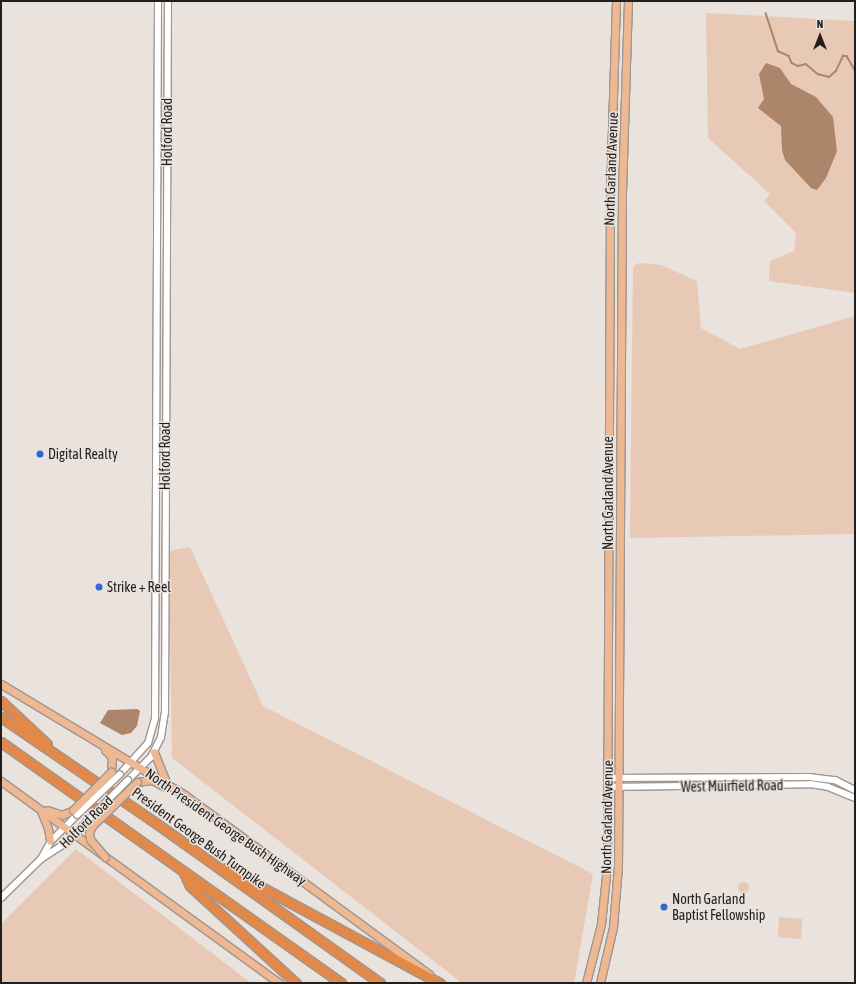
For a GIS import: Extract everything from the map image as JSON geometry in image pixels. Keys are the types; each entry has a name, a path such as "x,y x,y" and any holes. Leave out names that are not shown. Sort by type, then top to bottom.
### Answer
{"highway":[{"path":"1,701 67,764"},
{"name":"President George Bush Turnpike","path":"1,717 183,843 380,983"},
{"path":"1,742 340,983"},
{"path":"183,843 269,893 441,983"},
{"path":"184,872 190,886 296,983"}],"main road":[{"name":"North Garland Avenue","path":"586,983 603,906 607,866 610,200 616,1"},
{"name":"North Garland Avenue","path":"600,983 616,904 622,192 628,1"},
{"name":"North President George Bush Highway","path":"1,684 97,742 142,767 185,795 441,983"},
{"path":"29,802 62,815 75,812 111,772 112,757 97,742"},
{"path":"154,752 167,783"},
{"path":"105,857 90,839 89,833 92,826 137,782 152,780 174,792 185,795"},
{"path":"1,782 66,827 279,983"},
{"path":"40,809 46,822 50,841"}],"street":[{"name":"Holford Road","path":"41,859 50,841 66,827 75,812 132,762 148,742 152,733 156,699 158,1"},
{"name":"Holford Road","path":"1,898 41,859 59,848 75,834 142,767 154,752 161,737 165,711 168,1"},
{"name":"West Muirfield Road","path":"607,778 809,777 835,780 855,790"},
{"name":"West Muirfield Road","path":"607,787 818,784 840,791 855,798"}],"shaded area":[{"path":"706,13 855,21 855,293 769,281 770,261 794,251 796,233 764,201 770,194 708,138"},
{"path":"766,63 780,68 791,84 816,97 833,117 837,151 826,178 817,190 811,188 785,160 782,150 781,126 758,108 764,99 759,74"},
{"path":"639,263 661,265 697,281 701,328 740,349 855,316 855,534 630,538 633,267"},
{"path":"190,547 263,706 593,874 574,983 462,983 172,758 169,551"},
{"path":"137,709 140,711 137,726 131,733 122,735 100,723 108,710"},
{"path":"76,849 251,983 1,983 1,924"},
{"path":"743,881 747,883 749,887 747,891 743,893 739,891 737,887 739,883"},
{"path":"779,917 802,919 801,939 778,937"}],"waterway":[{"path":"766,13 778,51 789,56 792,63 798,66 806,64 818,74 829,77 836,71 843,56 847,56 855,70"}],"place":[{"name":"Digital Realty","path":"40,454"},
{"name":"Strike + Reel","path":"99,587"},
{"name":"North Garland Baptist Fellowship","path":"664,907"}]}
